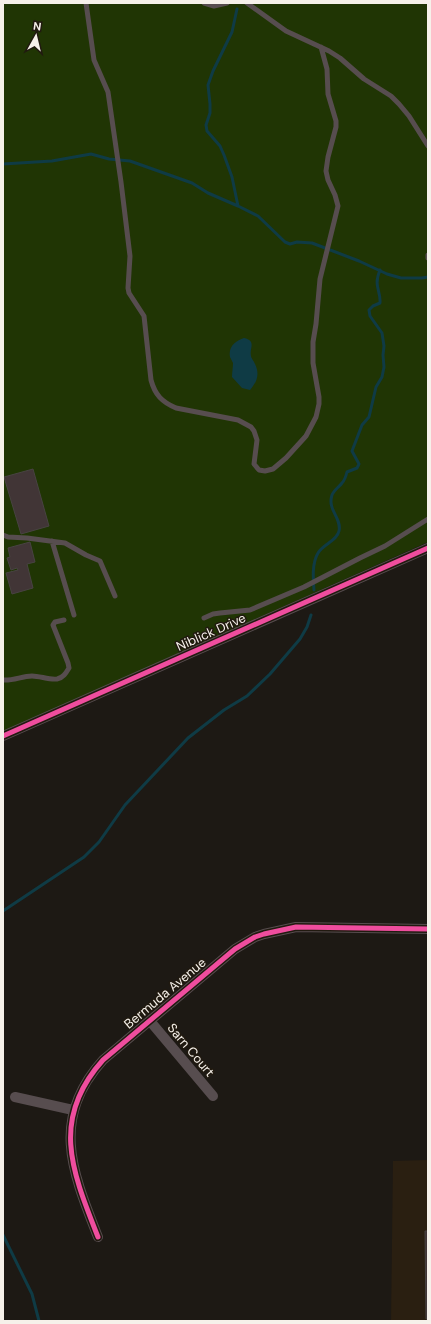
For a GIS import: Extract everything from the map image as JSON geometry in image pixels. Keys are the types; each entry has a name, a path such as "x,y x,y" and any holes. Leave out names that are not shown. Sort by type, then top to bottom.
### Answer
{"street":[{"name":"Niblick Drive","path":"3,736 427,552"},
{"name":"Bermuda Avenue","path":"98,1237 80,1188 71,1155 71,1124 73,1110 85,1084 96,1068 120,1045 234,950 249,940 264,934 284,929 311,927 428,929"},
{"name":"Sarn Court","path":"150,1021 214,1096"},
{"path":"15,1097 73,1110"}],"lane":[{"path":"86,3 93,55 106,87 121,182 130,256 128,288 132,300 141,309 144,316 151,380 154,389 164,401 176,408 238,420 251,427 257,440 254,464 259,470 265,471 273,469 279,465 301,442 312,426 318,410 319,397 312,354 320,279 338,206 326,176 328,157 334,137 336,121 328,94 326,69 320,47"},
{"path":"204,3 214,6 227,3"},
{"path":"247,3 286,31 340,58 364,79 391,96 399,104 428,146"},
{"path":"204,618 220,612 250,610 304,587 385,546 428,519"},
{"path":"3,535 8,538 27,538 70,545 86,555 100,561 115,596"},
{"path":"52,542 74,615"},
{"path":"3,680 14,680 31,676 51,679 58,679 62,677 66,673 68,663 53,625 55,622 64,620"}],"shaded area":[{"path":"428,1160 428,1321 391,1321 393,1161"}],"green space":[{"path":"3,3 428,3 428,542 3,732"}],"water":[{"path":"244,338 248,339 252,345 251,357 257,368 256,381 250,390 242,388 232,377 233,363 230,357 230,350 236,342"}],"building":[{"path":"33,469 49,526 21,534 4,477"},
{"path":"30,542 35,562 27,564 33,588 12,594 6,573 18,570 17,568 11,570 7,558 10,557 8,548"},
{"path":"425,1231 428,1231 428,1319 426,1319"}],"waterway":[{"path":"237,9 232,32 213,71 208,85 210,113 206,125 207,131 220,146 224,155 232,177 238,206"},
{"path":"3,164 52,161 91,154 109,159 130,161 192,183 208,193 258,216 285,242 290,244 297,242 312,243 359,261 387,274 401,278 428,277"},
{"path":"314,590 313,571 316,557 320,550 336,537 339,531 338,522 331,505 332,495 344,481 347,472 357,468 359,464 352,451 362,425 369,417 376,387 382,377 384,367 384,346 382,333 370,316 369,310 373,306 380,303 377,284 380,270"},
{"path":"3,911 84,857 99,842 125,805 188,738 224,710 247,696 270,674 300,639 307,627 311,615"},
{"path":"3,1235 32,1294 39,1321"}],"cycle path":[{"path":"3,736 428,548"},
{"path":"98,1237 80,1190 74,1168 71,1146 71,1125 76,1103 87,1082 103,1060 235,949 255,937 296,927 428,929"}]}
